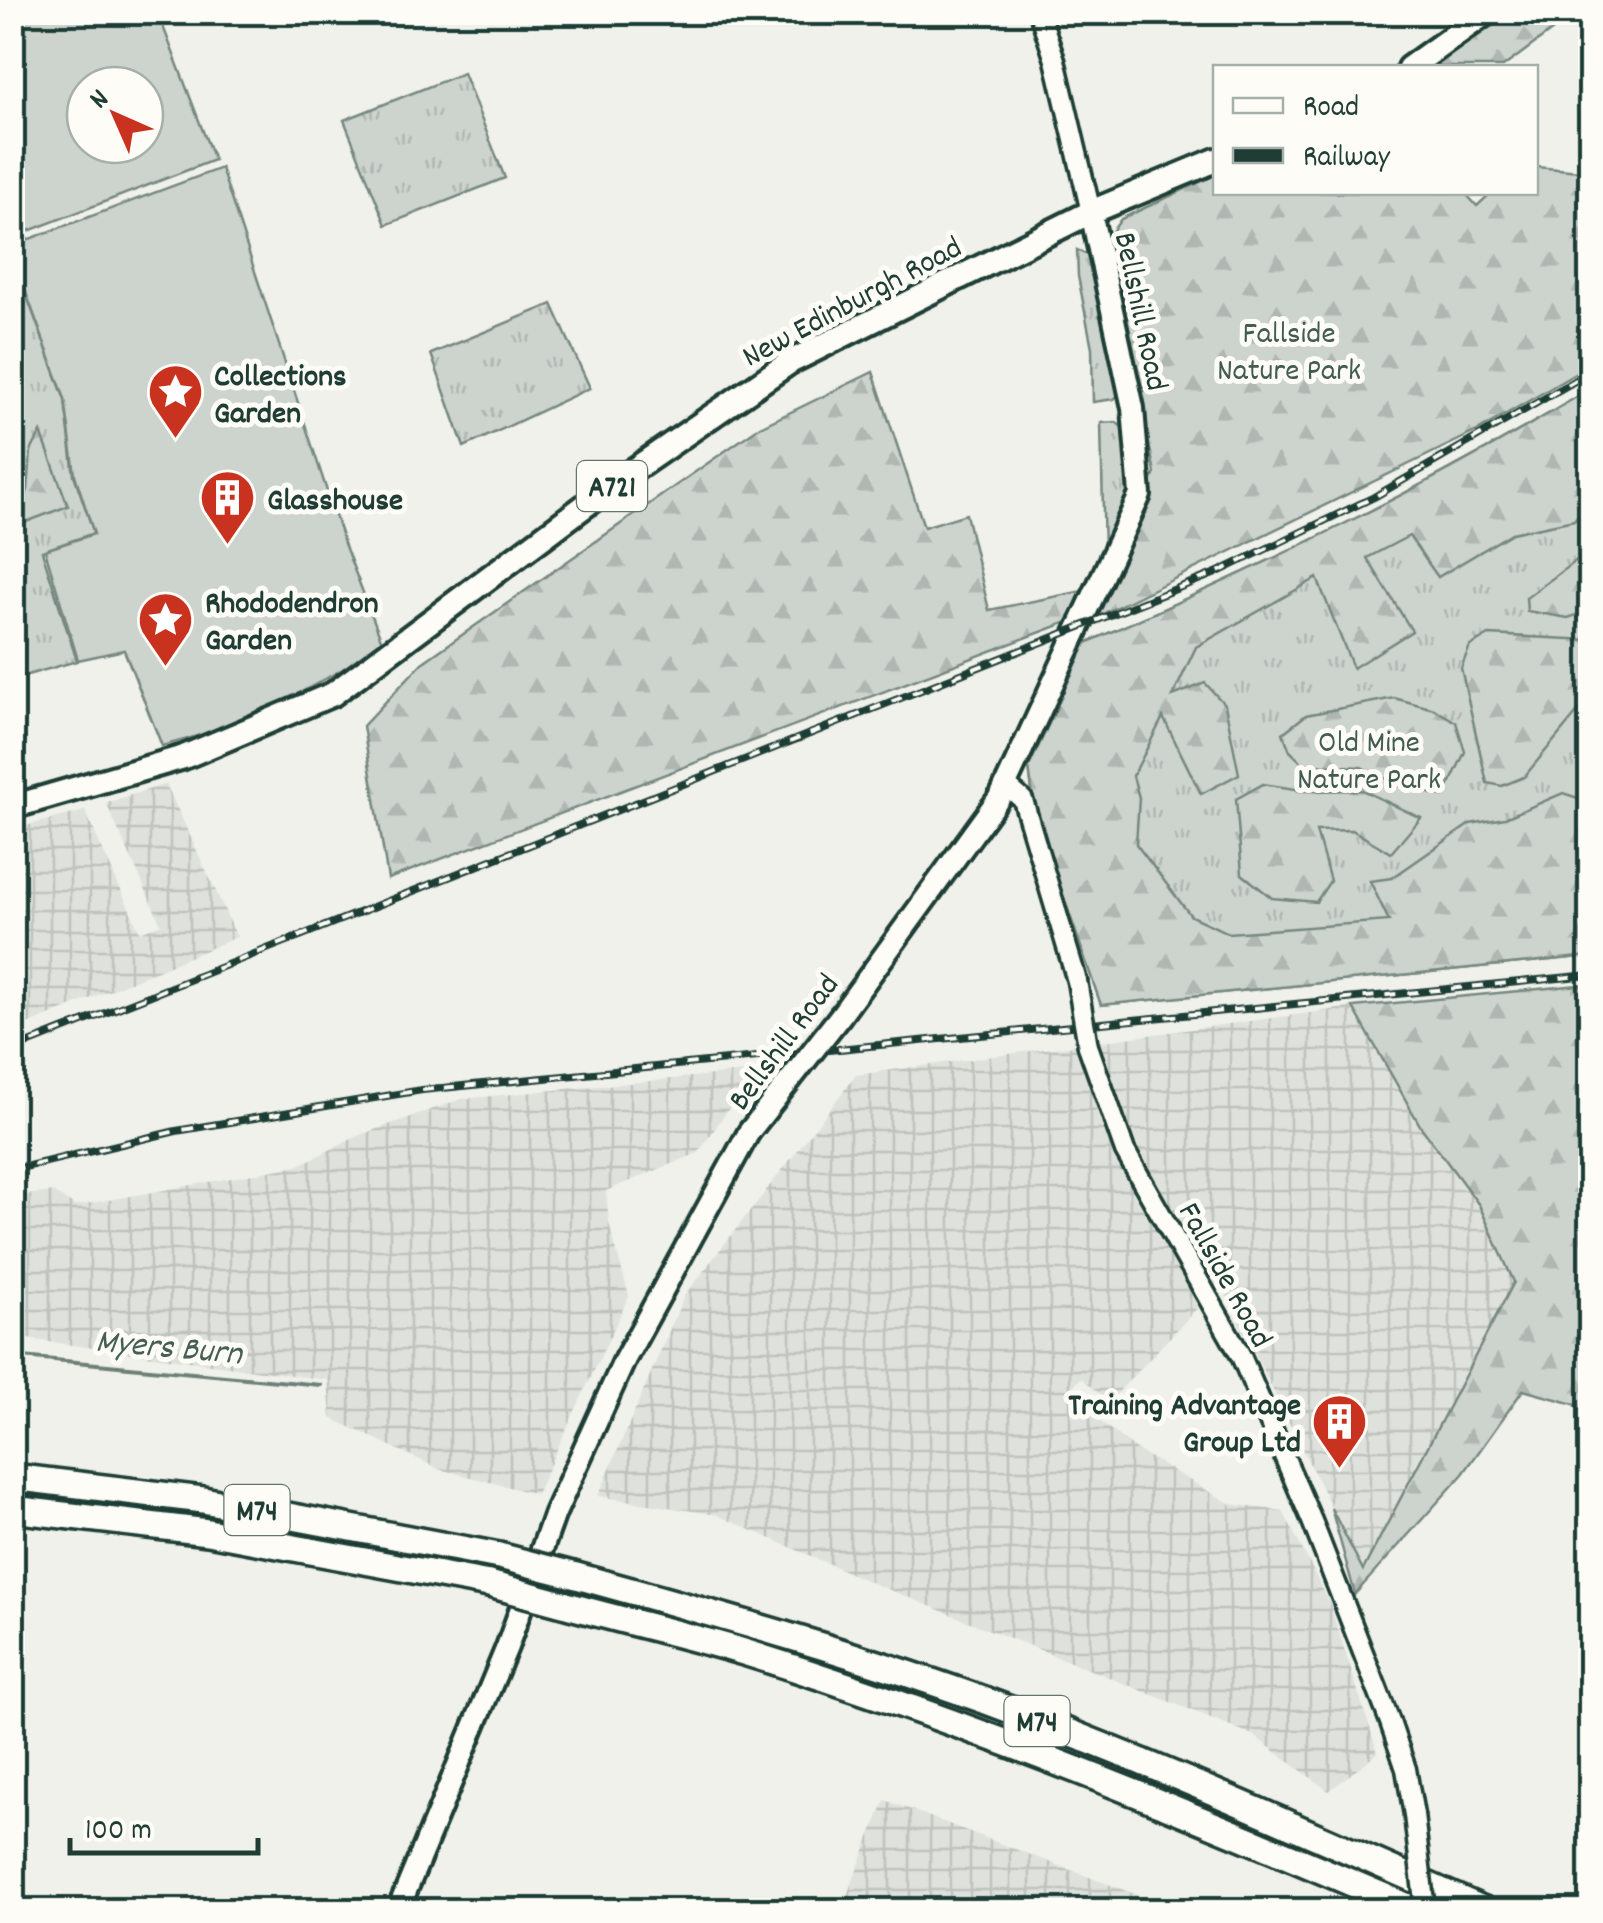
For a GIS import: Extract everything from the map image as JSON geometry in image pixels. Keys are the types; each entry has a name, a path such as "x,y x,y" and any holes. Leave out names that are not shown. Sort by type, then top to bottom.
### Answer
{"highway":[{"name":"M74","path":"12,1477 203,1500 499,1556 755,1625 1006,1708 1180,1777 1484,1910"},
{"name":"M74","path":"12,1509 208,1532 488,1584 746,1653 985,1734 1166,1804 1415,1910"}],"main road":[{"path":"1412,65 1487,12"},
{"name":"New Edinburgh Road","path":"12,808 184,757 333,694 622,478 790,362 1091,212 1213,161"},
{"name":"Bellshill Road","path":"398,1910 507,1646 555,1513 625,1359 750,1132 841,1015 1006,785 1140,494 1134,408 1091,212"}],"street":[{"path":"1039,12 1055,60 1091,212"},
{"name":"Fallside Road","path":"1006,785 1023,800 1077,981 1088,1046 1125,1152 1241,1356 1312,1521 1390,1722 1406,1769 1424,1910"}],"shaded area":[{"path":"166,784 237,937 13,1031 13,829 85,811 140,932 161,924 106,803"},
{"path":"1353,1007 1421,1127 1479,1205 1514,1282 1363,1571 1220,1284 1109,1402 1081,1378 1066,1394 1135,1449 1231,1504 1283,1511 1329,1602 1378,1753 1329,1791 1253,1735 877,1585 717,1515 598,1496 684,1296 856,1075"},
{"path":"755,1071 698,1153 606,1191 609,1223 629,1296 536,1494 439,1469 331,1418 328,1380 13,1337 13,1196 53,1192 75,1206 297,1166 360,1135 461,1099"},
{"path":"885,1800 1177,1910 841,1910"}],"green space":[{"path":"1513,12 1576,13 1506,65 1436,65"},
{"path":"158,13 214,160 13,237 12,15"},
{"path":"463,73 505,178 386,225 344,120"},
{"name":"Fallside Nature Park","path":"1538,167 1590,172 1590,365 1479,430 1092,619 1155,473 1107,239 1121,219 1213,176 1213,195 1467,195 1477,206 1489,195 1538,195"},
{"path":"221,168 345,546 383,644 277,704 221,728 162,746 124,650 78,660 45,550 94,534 75,475 65,399 13,257 13,245"},
{"path":"1077,250 1094,258 1120,394 1114,399 1093,402 1092,348"},
{"path":"17,269 65,400 74,475 94,533 42,551 77,661 13,679 12,272"},
{"path":"552,304 590,388 464,447 431,354"},
{"path":"873,372 924,527 966,514 989,610 1083,591 1073,620 388,879 363,726 422,663 758,428"},
{"name":"Old Mine Nature Park","path":"1590,389 1590,956 1101,1005 1035,814 1029,767 1086,643 1342,525"},
{"path":"1590,389 1590,500 1574,520 1512,533 1438,577 1409,536 1367,558 1412,631 1353,668 1317,578 1196,647 1173,696 1205,683 1225,705 1239,774 1201,794 1163,717 1133,776 1139,798 1136,844 1191,916 1228,933 1389,921 1370,881 1392,878 1470,824 1505,818 1563,793 1590,802 1590,956 1101,1005 1035,814 1029,767 1086,643 1342,525"},
{"path":"1116,422 1129,433 1132,493 1104,555 1101,423"},
{"path":"41,432 68,506 13,527 28,490 31,451"},
{"path":"1590,550 1590,610 1568,618 1527,611 1526,598"},
{"path":"1489,635 1590,640 1590,697 1524,777 1502,786 1487,783 1461,668 1470,646"},
{"path":"1394,698 1434,709 1456,722 1465,752 1444,796 1405,788 1361,767 1303,764 1290,751 1283,733 1306,715"},
{"path":"1263,784 1308,791 1362,790 1421,818 1391,853 1352,830 1316,831 1330,881 1316,902 1272,898 1242,874 1236,799"},
{"path":"1590,984 1590,1416 1574,1404 1523,1390 1463,1474 1355,1594 1331,1508 1363,1570 1514,1282 1479,1205 1421,1127 1353,1007"}],"waterway":[{"name":"Myers Burn","path":"12,1356 321,1385"}],"railway":[{"path":"12,1050 1216,573 1374,497 1590,372"},
{"path":"12,1170 176,1131 422,1090 1590,975"}],"place":[{"name":"Collections Garden","path":"175,441"},
{"name":"Glasshouse","path":"228,547"},
{"name":"Rhododendron Garden","path":"166,668"},
{"name":"Training Advantage Group Ltd","path":"1340,1470"}]}
